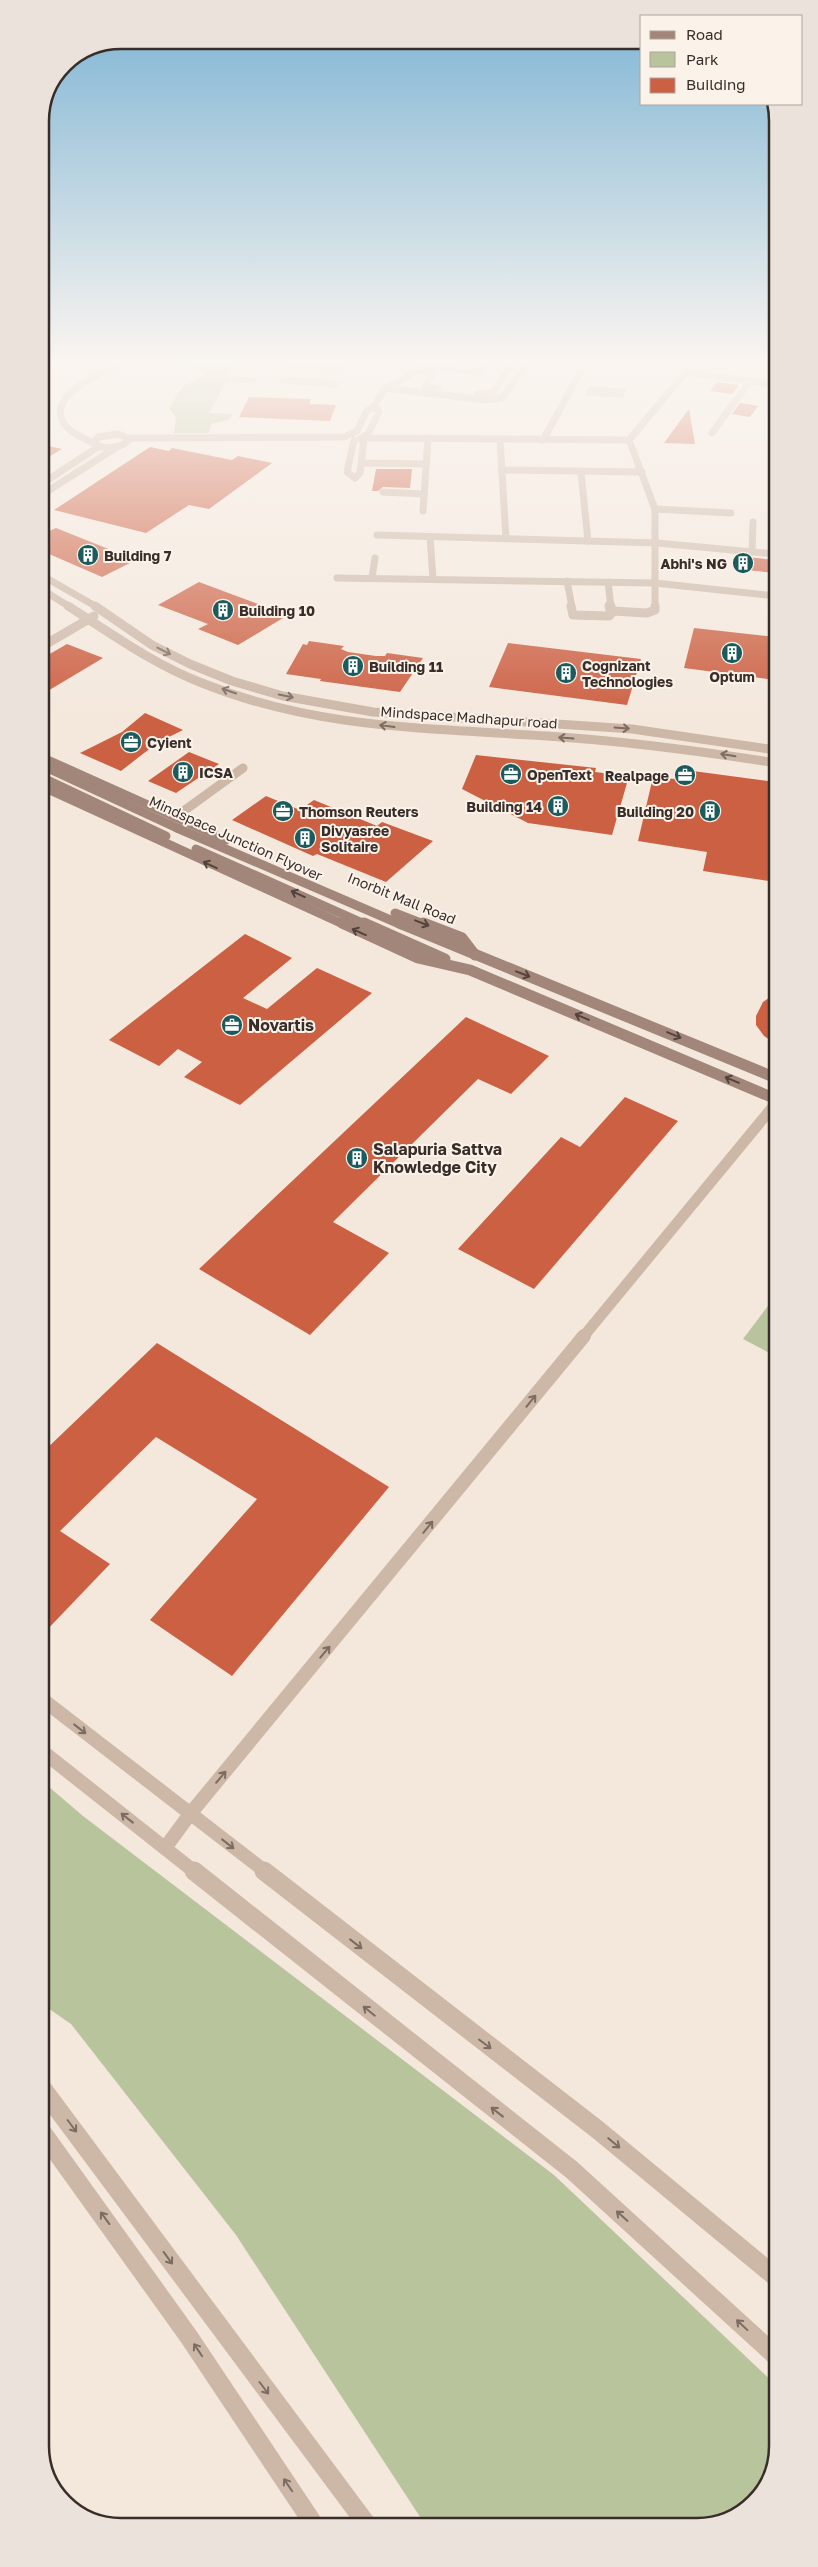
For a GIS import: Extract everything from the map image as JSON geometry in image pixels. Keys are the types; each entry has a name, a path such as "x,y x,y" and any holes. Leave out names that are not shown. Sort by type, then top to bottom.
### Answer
{"main road":[{"name":"Inorbit Mall Road","path":"49,761 174,818 373,904 462,938 477,957 621,1012 769,1075"},
{"name":"Mindspace Junction Flyover","path":"49,769 177,828 477,957"},
{"name":"Mindspace Junction Flyover","path":"49,781 166,836 470,970"},
{"path":"74,801 101,784"},
{"path":"49,790 418,958 470,970 769,1098"}],"street":[{"path":"49,490 62,482"},
{"path":"423,511 425,482"},
{"path":"502,482 506,538"},
{"path":"582,482 588,541"},
{"path":"606,582 612,611 637,613 655,610 657,543 655,509 645,482"},
{"path":"383,492 424,494"},
{"path":"655,509 732,513"},
{"path":"752,552 753,522"},
{"path":"377,535 657,543 769,553"},
{"path":"430,537 433,579"},
{"path":"372,578 375,558"},
{"path":"337,578 655,583 769,595"},
{"name":"Mindspace Madhapur road","path":"49,581 100,610 152,645 190,664 232,681 285,696 373,712 632,729 769,749"},
{"path":"567,581 573,615 575,616 610,615 606,582"},
{"name":"Mindspace Madhapur road","path":"49,594 85,616 122,643 176,673 249,698 317,716 408,729 658,745 769,762"},
{"path":"49,633 100,610"},
{"path":"49,641 85,616"},
{"name":"Mindspace Madhapur road","path":"408,729 412,716"},
{"path":"174,818 243,768"},
{"path":"165,1848 190,1814 769,1110"},
{"path":"49,1704 598,2130 769,2272"},
{"path":"49,1757 572,2170 769,2350"},
{"path":"49,2097 362,2518"},
{"path":"49,2142 189,2337 311,2518"}],"green space":[{"path":"769,1305 769,1353 743,1339"},
{"path":"49,1787 83,1816 554,2175 769,2378 768,2460 762,2478 754,2490 745,2500 729,2511 707,2518 421,2518 236,2235 71,2024 49,2009"}],"building":[{"path":"97,482 246,482 209,509 189,505 146,533 54,510"},
{"path":"374,482 411,482 410,488 383,487 378,491 372,491"},
{"name":"Building 7","path":"56,528 136,560 102,577 49,554 49,531"},
{"path":"735,556 769,559 769,572 735,569"},
{"name":"Building 10","path":"199,582 288,615 238,645 198,629 208,624 158,605"},
{"name":"Optum","path":"694,628 769,636 769,679 684,668"},
{"name":"Building 11","path":"309,641 344,646 341,649 348,652 376,656 385,656 387,653 423,658 400,692 320,681 321,679 286,674 303,644 307,645"},
{"name":"Cognizant Technologies","path":"508,643 641,659 627,705 489,687"},
{"path":"67,644 103,658 49,690 49,654"},
{"name":"Cyient","path":"145,713 183,730 157,743 121,771 80,753 122,732"},
{"name":"ICSA","path":"189,752 219,764 176,793 148,781"},
{"name":"Building 14","path":"476,755 596,768 595,772 629,776 612,835 528,823 462,789"},
{"name":"Building 20","path":"678,769 769,781 769,881 703,871 707,852 638,841 653,777 675,779"},
{"path":"266,796 300,810 314,800 377,826 382,822 433,841 386,882 317,854 313,856 232,820"},
{"name":"Novartis","path":"245,934 292,958 243,998 267,1009 317,968 372,993 240,1105 184,1077 202,1062 178,1049 159,1066 109,1040"},
{"path":"769,998 769,1039 756,1025 756,1016 763,1002"},
{"name":"Salapuria Sattva Knowledge City","path":"466,1017 549,1056 511,1094 478,1079 333,1222 389,1253 310,1335 199,1269"},
{"name":"Salapuria Sattva Knowledge City","path":"625,1097 678,1121 534,1289 458,1249 561,1137 580,1147"},
{"path":"157,1343 389,1487 232,1676 150,1620 257,1499 156,1437 60,1531 110,1564 49,1628 49,1446"}],"place":[{"name":"Building 7","path":"88,555"},
{"name":"Abhi's NG","path":"743,563"},
{"name":"Building 10","path":"223,610"},
{"name":"Optum","path":"732,653"},
{"name":"Building 11","path":"353,666"},
{"name":"Cognizant Technologies","path":"566,673"},
{"name":"Cyient","path":"131,742"},
{"name":"ICSA","path":"183,772"},
{"name":"OpenText","path":"511,774"},
{"name":"Realpage","path":"685,775"},
{"name":"Building 14","path":"558,806"},
{"name":"Thomson Reuters","path":"283,811"},
{"name":"Building 20","path":"710,811"},
{"name":"Divyasree Solitaire","path":"305,838"},
{"name":"Novartis","path":"232,1025"},
{"name":"Salapuria Sattva Knowledge City","path":"357,1158"}]}
